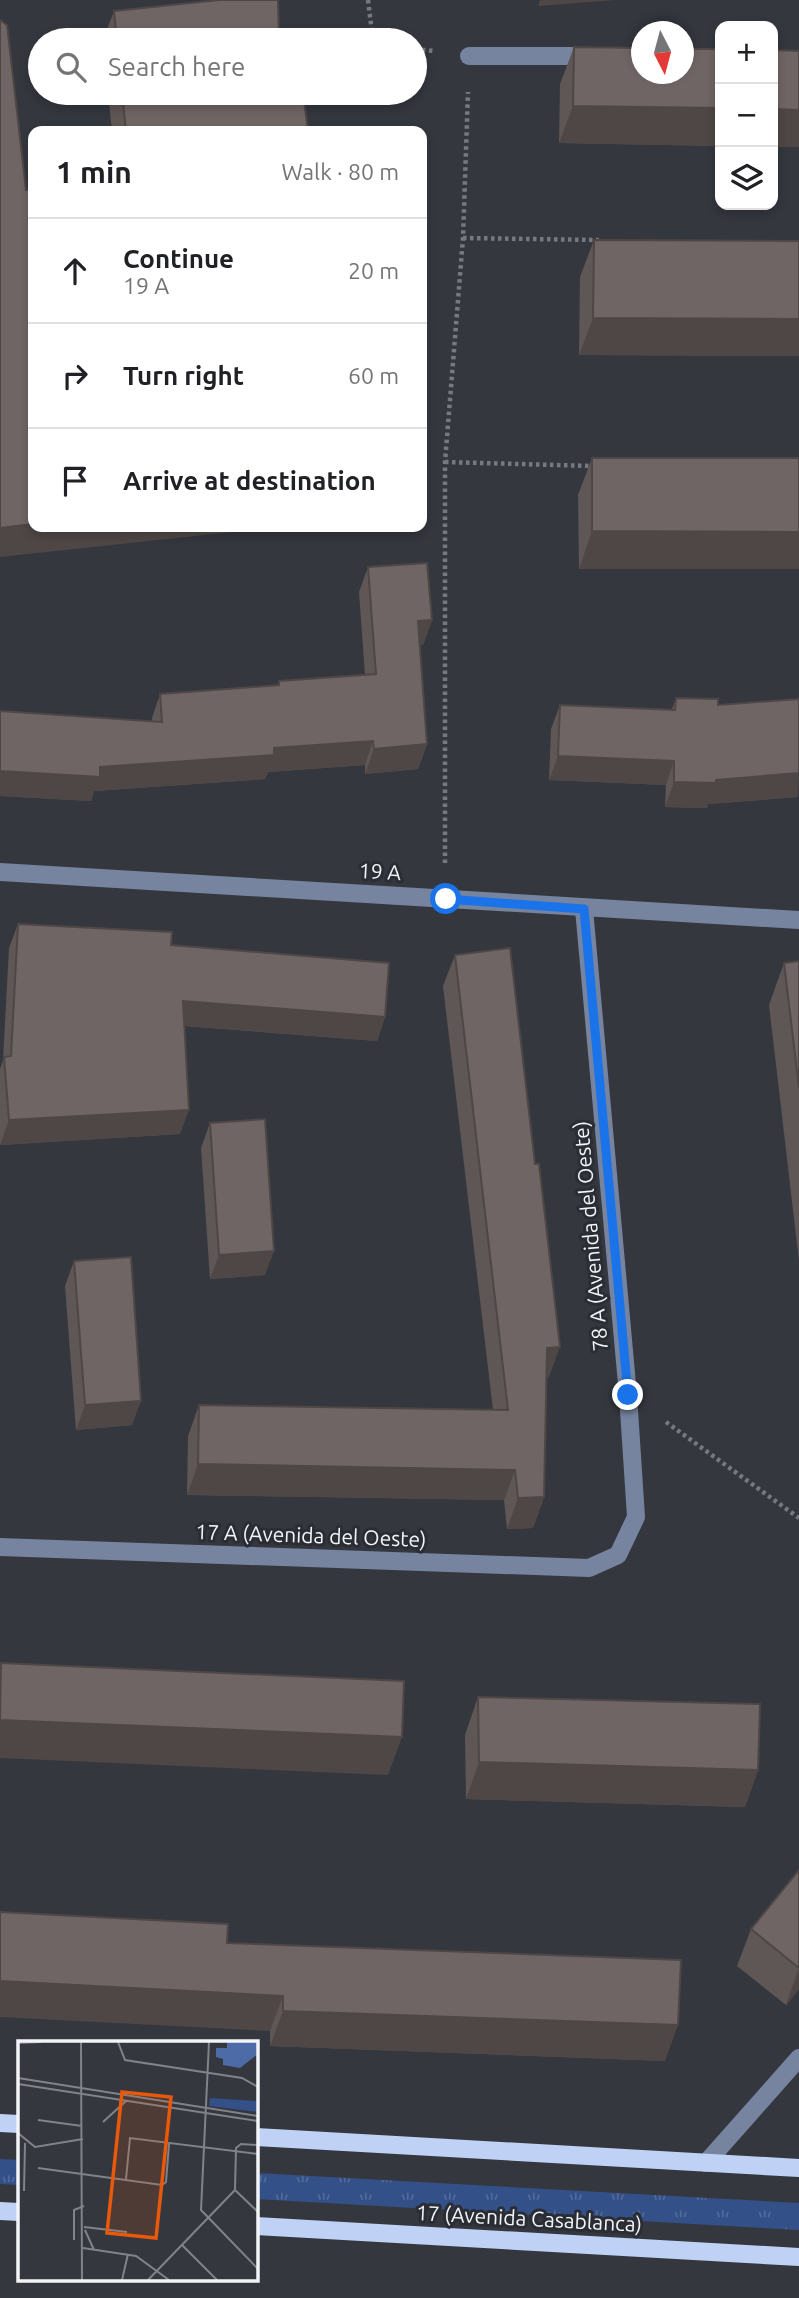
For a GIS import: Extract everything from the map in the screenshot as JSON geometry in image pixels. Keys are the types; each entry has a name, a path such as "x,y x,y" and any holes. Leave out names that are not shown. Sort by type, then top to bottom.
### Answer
{"main road":[{"path":"0,2123 18,2124"},
{"path":"257,2137 799,2168"},
{"path":"0,2211 18,2212"},
{"name":"17 (Avenida Casablanca)","path":"257,2226 799,2258"}],"street":[{"path":"469,56 631,56"},
{"name":"19 A","path":"0,872 799,920"},
{"name":"78 A (Avenida del Oeste)","path":"584,909 628,1395 636,1517 618,1555"},
{"name":"17 A (Avenida del Oeste)","path":"0,1547 589,1569 618,1555"},
{"path":"706,2163 799,2057"}],"path":[{"path":"368,0 372,28"},
{"path":"446,899 445,462 463,238 469,56"},
{"path":"463,238 603,240"},
{"path":"445,462 595,466"},
{"path":"628,1395 799,1518"}],"green space":[{"path":"0,2159 18,2160 18,2185 0,2184"},
{"path":"257,2173 799,2203 799,2230 257,2199"}],"building":[{"path":"219,0 278,0 279,28 116,28 114,11"},
{"path":"0,20 7,25 28,190 28,525 0,528"},
{"path":"574,47 631,48 631,84 694,84 694,49 715,49 715,108 573,106"},
{"path":"778,50 799,51 799,110 778,109"},
{"path":"123,105 305,105 307,126 125,126"},
{"path":"594,240 799,241 799,319 593,318"},
{"path":"592,458 799,458 799,532 592,531"},
{"path":"427,563 432,620 418,621 427,744 374,749 373,741 274,748 274,755 100,767 100,777 0,771 0,711 162,722 160,694 376,674 368,567"},
{"path":"676,698 718,699 718,705 799,699 799,773 716,780 716,783 674,782 674,761 558,756 560,705 675,710"},
{"path":"18,924 172,932 171,945 389,963 385,1017 183,1001 189,1110 9,1120 4,1057 11,1056"},
{"path":"510,948 560,1347 547,1348 544,1497 518,1498 515,1470 198,1464 199,1405 508,1410 455,955"},
{"path":"799,961 799,1088 784,963"},
{"path":"265,1119 274,1251 219,1255 210,1123"},
{"path":"131,1257 141,1401 85,1405 74,1261"},
{"path":"1,1663 404,1681 402,1737 0,1720"},
{"path":"478,1697 760,1704 758,1770 479,1762"},
{"path":"799,1870 799,1968 751,1929"},
{"path":"0,1912 228,1924 227,1943 681,1960 678,2025 283,2011 283,1996 0,1981"}],"route":[{"path":"446,899 584,909 628,1395"}]}
